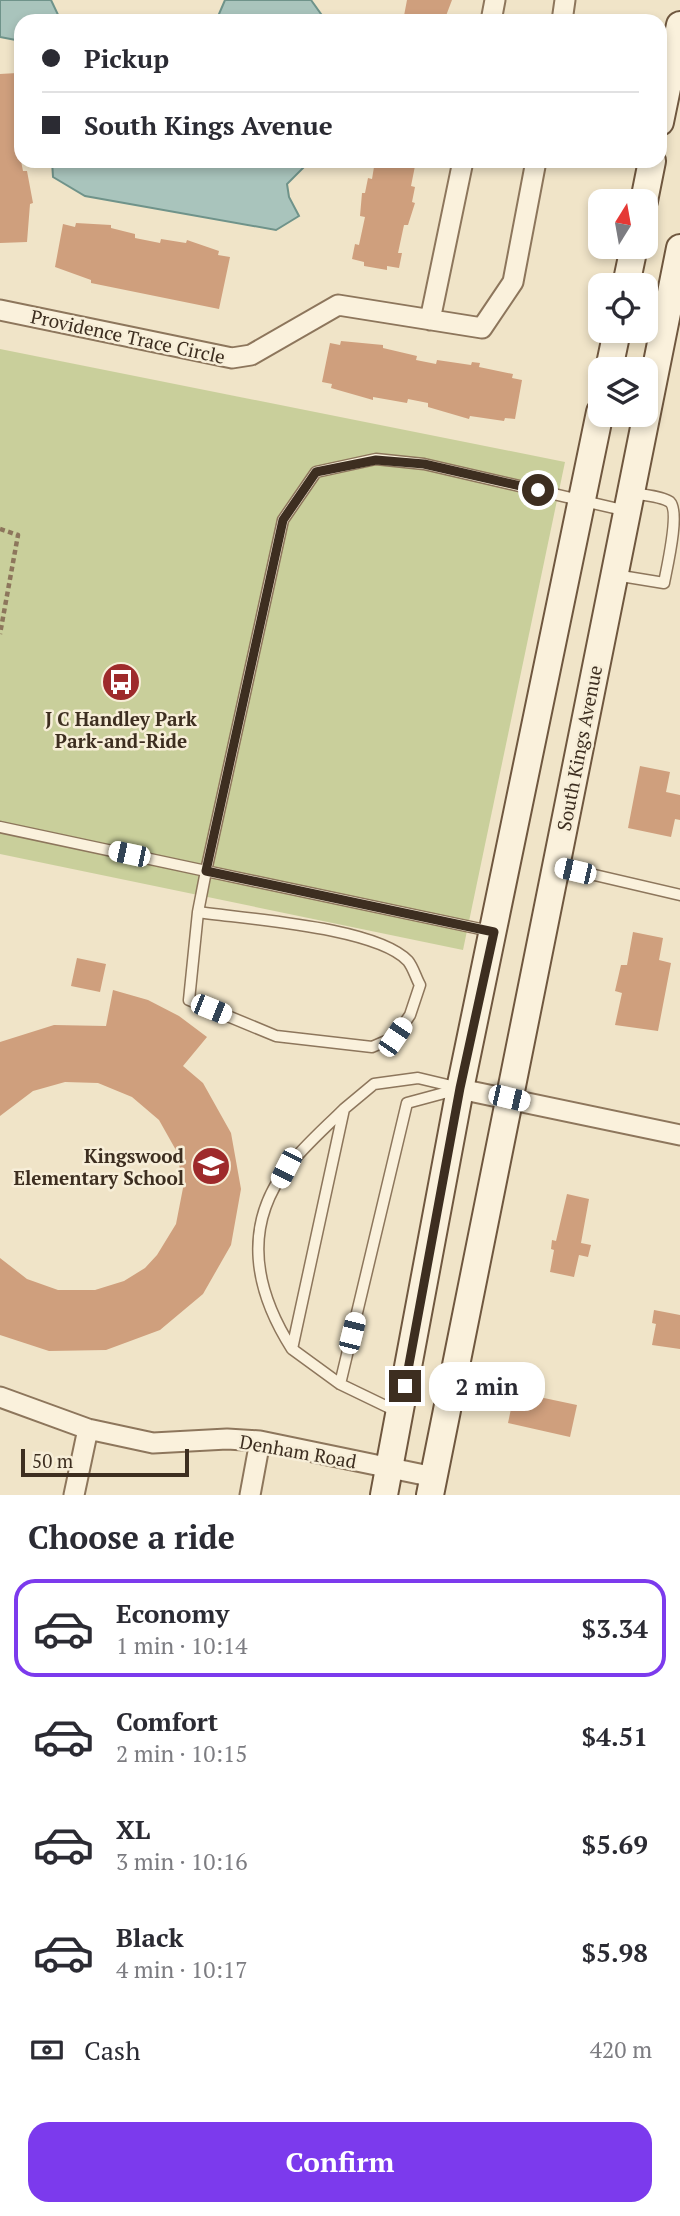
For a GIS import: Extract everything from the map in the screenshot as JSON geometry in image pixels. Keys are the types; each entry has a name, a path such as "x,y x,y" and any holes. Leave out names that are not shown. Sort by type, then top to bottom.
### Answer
{"main road":[{"path":"667,88 680,25"},
{"path":"646,189 651,168"},
{"name":"South Kings Avenue","path":"432,1486 680,248"},
{"path":"384,1495 460,1088 597,427"}],"street":[{"path":"430,320 462,168"},
{"name":"Providence Trace Circle","path":"0,310 232,358 251,355 338,305 482,328 513,282 535,168"},
{"path":"460,1088 680,1135"},
{"name":"Denham Road","path":"0,1397 88,1429 153,1443 227,1439 260,1441 390,1467 432,1486"},
{"path":"74,1495 88,1429"},
{"path":"250,1495 260,1441"}],"lane":[{"path":"198,912 337,932 383,944 408,961 420,985 410,1015 395,1037 372,1047 276,1036 190,1000 198,912 283,520 316,472 376,460 424,464 582,501 668,500 674,506 676,525 664,583 614,575"},
{"path":"0,827 494,932"},
{"path":"556,866 680,895"},
{"path":"400,1413 340,1384 292,1349 275,1322 257,1266 263,1214 286,1168 344,1109 374,1084 418,1078 460,1088"},
{"path":"340,1384 407,1103 460,1088"},
{"path":"292,1349 344,1109"}],"path":[{"path":"0,529 18,535 0,634"}],"green space":[{"path":"0,349 565,462 463,950 0,854"}],"water":[{"path":"0,0 51,0 58,14 14,14 14,40 0,37"},
{"path":"225,0 311,0 321,14 219,14"},
{"path":"52,168 303,168 287,184 289,197 299,216 276,230 85,196 53,177"}],"building":[{"path":"407,0 452,0 447,14 404,14"},
{"path":"14,73 14,168 27,171 33,203 30,204 27,242 0,243 0,74"},
{"path":"374,168 415,168 411,186 415,187 412,202 415,203 408,225 404,225 398,253 402,253 399,268 387,266 387,270 364,266 364,262 352,259 355,244 359,245 365,217 360,216 362,193 365,193 368,178 372,179"},
{"path":"76,223 111,225 111,228 135,234 135,238 160,243 161,239 186,243 187,240 219,251 218,255 230,257 219,309 91,283 91,280 55,267 63,224 75,227"},
{"path":"341,341 383,345 383,348 417,356 416,360 436,364 437,360 471,365 472,362 480,363 479,367 513,374 512,378 522,380 515,419 505,418 504,421 470,416 469,419 428,407 428,403 408,399 407,403 373,397 373,400 331,388 332,384 322,382 330,343 340,345"},
{"path":"640,766 670,772 666,792 680,795 680,820 675,819 671,837 628,828"},
{"path":"633,932 663,938 659,960 671,963 658,1031 615,1025 622,993 615,991 621,965 627,965"},
{"path":"77,958 106,964 100,992 71,986"},
{"path":"113,990 148,1000 179,1016 207,1037 183,1066 203,1083 231,1133 241,1189 231,1245 203,1294 160,1330 106,1350 49,1351 0,1335 0,1258 27,1279 58,1290 95,1290 124,1281 145,1268 157,1255 176,1224 183,1188 177,1152 159,1120 132,1097 98,1083 65,1082 33,1091 0,1116 0,1042 54,1025 106,1026"},
{"path":"567,1194 589,1199 581,1243 591,1245 588,1257 579,1255 574,1277 550,1272 554,1250 551,1249 552,1240 556,1241"},
{"path":"654,1310 680,1315 680,1349 652,1345 656,1324 652,1323"},
{"path":"525,1394 577,1405 570,1437 508,1423 512,1404 522,1407"}],"place":[{"name":"J C Handley Park Park-and-Ride","path":"121,682"},
{"name":"Kingswood Elementary School","path":"211,1166"}],"route":[{"path":"405,1386 460,1088 494,932 206,871 283,520 316,472 376,460 424,464 538,490"}]}
